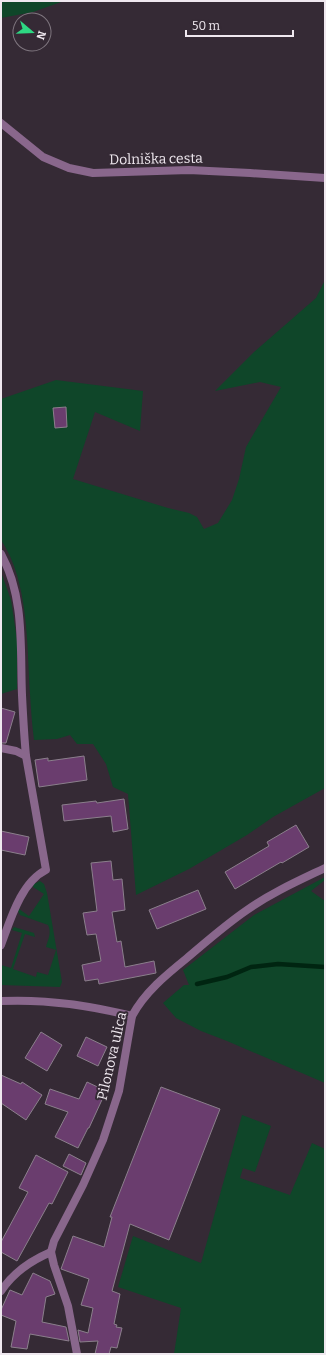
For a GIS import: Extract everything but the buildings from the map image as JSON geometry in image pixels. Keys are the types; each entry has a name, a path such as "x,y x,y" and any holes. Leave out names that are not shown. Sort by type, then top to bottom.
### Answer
{"street":[{"name":"Dolniška cesta","path":"1,123 43,157 69,168 93,173 189,170 325,178"},
{"path":"1,554 17,592 22,643 22,694 26,756 46,870 36,876 20,899 1,945"},
{"path":"1,748 26,756"},
{"name":"Pilonova ulica","path":"51,1252 54,1241 83,1186 103,1140 119,1091 132,1016 138,1005 174,968 226,925 278,891 325,868"},
{"path":"1,1001 19,1000 69,1003 132,1016"},
{"path":"1,1291 8,1280 38,1258 51,1252 68,1306 77,1354"}],"green space":[{"path":"1,1 64,1 33,12 12,12 12,16 1,18"},
{"path":"325,280 325,788 273,817 247,835 189,869 136,895 128,794 113,787 106,764 93,744 77,744 70,735 57,739 34,740 27,635 22,594 10,556 1,540 1,399 56,380 143,391 140,431 95,412 73,479 189,513 197,517 204,529 218,523 232,500 239,479 246,447 281,387 260,382 215,391 254,352 316,298"},
{"path":"1,572 11,600 17,640 17,689 1,694"},
{"path":"325,877 325,880 311,891 325,901 325,1083 201,1031 176,1018 163,1003 184,985 189,985 183,970 254,915"},
{"path":"40,881 44,884 47,893 62,982 60,987 1,985 1,965 11,968 22,933 12,930 14,927 34,933 35,937 25,934 13,969 36,977 37,972 48,975 56,950 46,947 50,933 48,925 20,915 18,911 19,909 29,916 44,894 33,887 34,884"},
{"path":"242,1115 271,1126 255,1172 243,1168 240,1178 290,1195 312,1143 325,1149 325,1354 174,1354 181,1308 118,1287 133,1236 201,1263"}],"waterway":[{"path":"197,984 227,977 251,967 278,964 325,967"}]}
